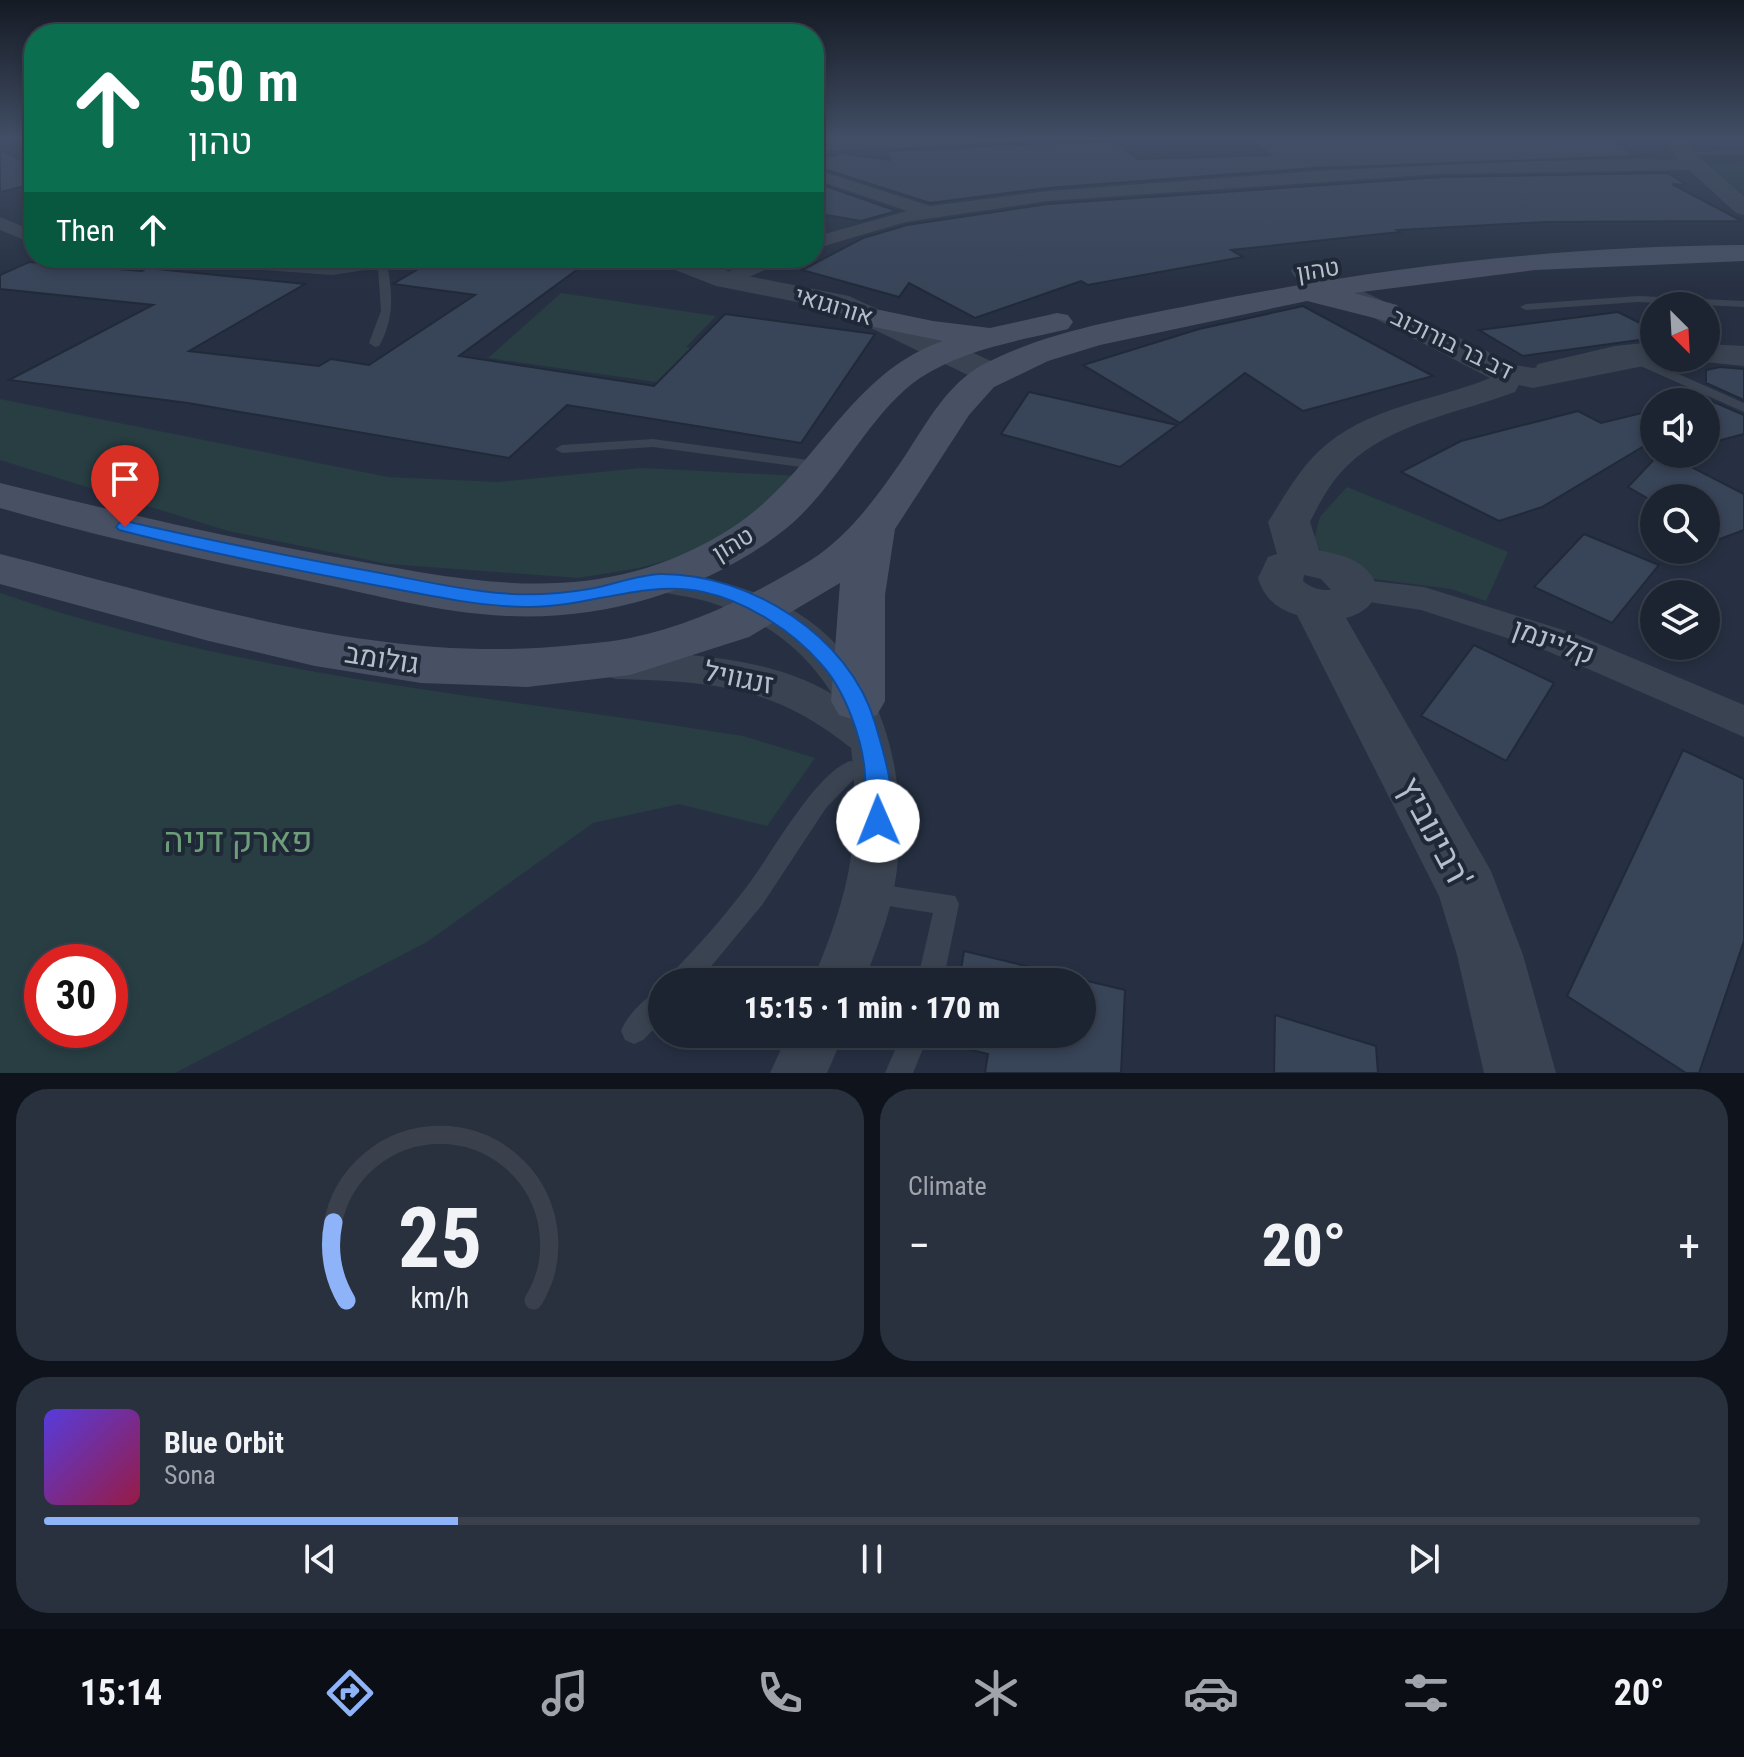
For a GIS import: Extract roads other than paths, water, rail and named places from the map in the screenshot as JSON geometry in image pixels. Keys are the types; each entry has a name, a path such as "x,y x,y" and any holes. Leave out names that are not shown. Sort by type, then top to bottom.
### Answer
{"main road":[{"name":"טהון","path":"659,581 701,563 774,519 825,466 890,385 922,363 944,353 1123,307 1305,271 1501,248 1632,240 1744,239"},
{"name":"טהון","path":"765,609 829,569 857,546 873,529 949,414 992,374 1043,353 1144,324 1335,286 1521,261 1654,253 1744,253"},
{"path":"1281,296 1330,297 1386,312"},
{"path":"880,319 911,328 954,334 1013,334"},
{"path":"880,319 897,357 898,372 890,385"},
{"path":"0,495 264,558 481,598 527,601 587,596 659,581"},
{"path":"868,737 861,595 873,529"},
{"name":"גולומב","path":"0,569 253,633 380,660 492,671 592,664 697,637 765,609"}],"street":[{"path":"854,187 926,211"},
{"path":"824,240 874,223 926,211 1038,197 1169,187"},
{"path":"1722,187 1744,208"},
{"path":"0,223 24,234"},
{"name":"אורוגואי","path":"695,268 726,280 839,302 992,374"},
{"path":"726,280 753,268"},
{"name":"דב בר בורוכוב","path":"1305,271 1506,373 1533,378 1638,352"},
{"path":"1720,355 1744,356"},
{"name":"רבינוביץ'","path":"1506,373 1503,385 1403,415 1355,438 1304,493 1289,522 1324,585 1469,891 1490,955 1520,1073"},
{"name":"טהון","path":"659,581 703,586 765,609"},
{"name":"קליינמן","path":"1324,585 1424,599 1530,632 1639,674 1744,722"},
{"name":"זנגוויל","path":"765,609 792,626 828,658 868,737"},
{"name":"זנגוויל","path":"592,664 698,667 769,681 801,692 835,711 868,737"},
{"path":"843,968 869,894 878,821 868,737"},
{"path":"798,1073 810,1048"}],"lane":[{"path":"278,268 332,272 350,268"},
{"path":"375,343 387,321 389,301 382,268"},
{"path":"1526,307 1638,299 1744,304"},
{"path":"1720,347 1744,349"},
{"path":"1638,352 1744,408"},
{"path":"562,449 653,443 825,466"},
{"path":"695,968 716,946 774,869 830,786 850,770 868,737"},
{"path":"869,894 947,904 933,968"},
{"path":"634,1031 648,1016"},
{"path":"899,1073 910,1048"}],"park label":[{"name":"פארק דניה","path":"238,840"}]}
